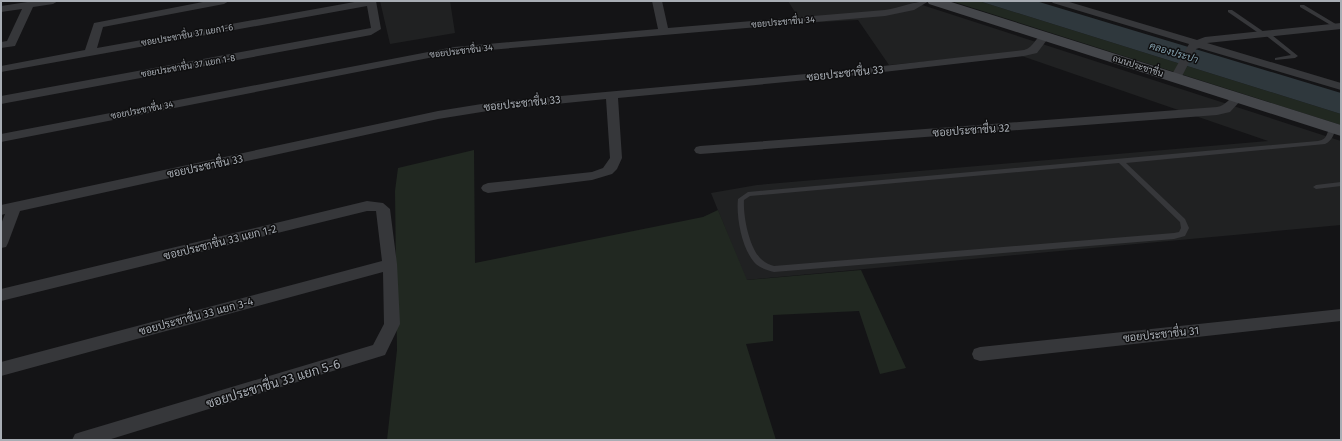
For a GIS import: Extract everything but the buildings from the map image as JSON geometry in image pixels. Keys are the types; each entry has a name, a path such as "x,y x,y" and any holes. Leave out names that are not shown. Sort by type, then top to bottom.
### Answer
{"main road":[{"name":"ถนนประชาชื่น","path":"934,1 1045,36 1179,74 1237,98 1337,130"}],"street":[{"path":"1,9 52,1"},
{"path":"90,53 98,25 224,1"},
{"name":"ซอยประชาชื่น 37 แยก1-6","path":"1,68 371,1"},
{"name":"ซอยประชาชื่น 37 แยก 1-8","path":"1,100 374,31 376,29 371,1"},
{"path":"657,1 664,32"},
{"name":"ซอยประชาชื่น 34","path":"1,138 454,50 885,13 909,10 918,6 924,1"},
{"path":"1056,1 1194,46 1341,87"},
{"path":"1,46 11,44 29,5"},
{"path":"1179,74 1194,46 1205,40 1338,26"},
{"name":"ซอยประชาชื่น 33","path":"8,209 438,116 494,106 839,74 1024,53 1033,51 1045,36"},
{"path":"488,188 592,176 606,173 614,167 616,158 612,94"},
{"name":"ซอยประชาชื่น 32","path":"700,150 1217,111 1226,109 1237,98"},
{"name":"ซอยประชาชื่น 33 แยก 1-2","path":"1,294 367,206 378,206 384,209 390,264"},
{"path":"1,243 8,209"},
{"name":"ซอยประชาชื่น 33 แยก 3-4","path":"1,369 390,264"},
{"name":"ซอยประชาชื่น 33 แยก 5-6","path":"81,440 379,350 392,324 390,264"},
{"name":"ซอยประชาชื่น 31","path":"980,354 1341,315"}],"lane":[{"path":"1302,6 1338,26"},
{"path":"1230,11 1264,33 1295,56 1277,59"},
{"path":"1121,161 1183,221 1185,228 1182,234 1174,236 774,269 763,266 756,259 742,222 740,206 741,199 748,194 1318,143 1325,142 1337,130"},
{"path":"1316,187 1341,184"}],"shaded area":[{"path":"380,1 450,1 455,33 390,44"},
{"path":"788,1 910,1 1341,141 1341,225 746,280 711,193 757,185 1268,141 1013,53 889,65 858,20 802,23"},
{"path":"951,1 979,1 1341,114 1341,125"},
{"path":"474,150 475,263 703,217 718,210 747,280 861,270 906,368 880,374 859,311 773,315 773,341 746,344 776,440 387,440 397,350 395,191 398,168"}],"water":[{"name":"คลองประปา","path":"979,1 1036,1 1341,93 1341,114"}]}
